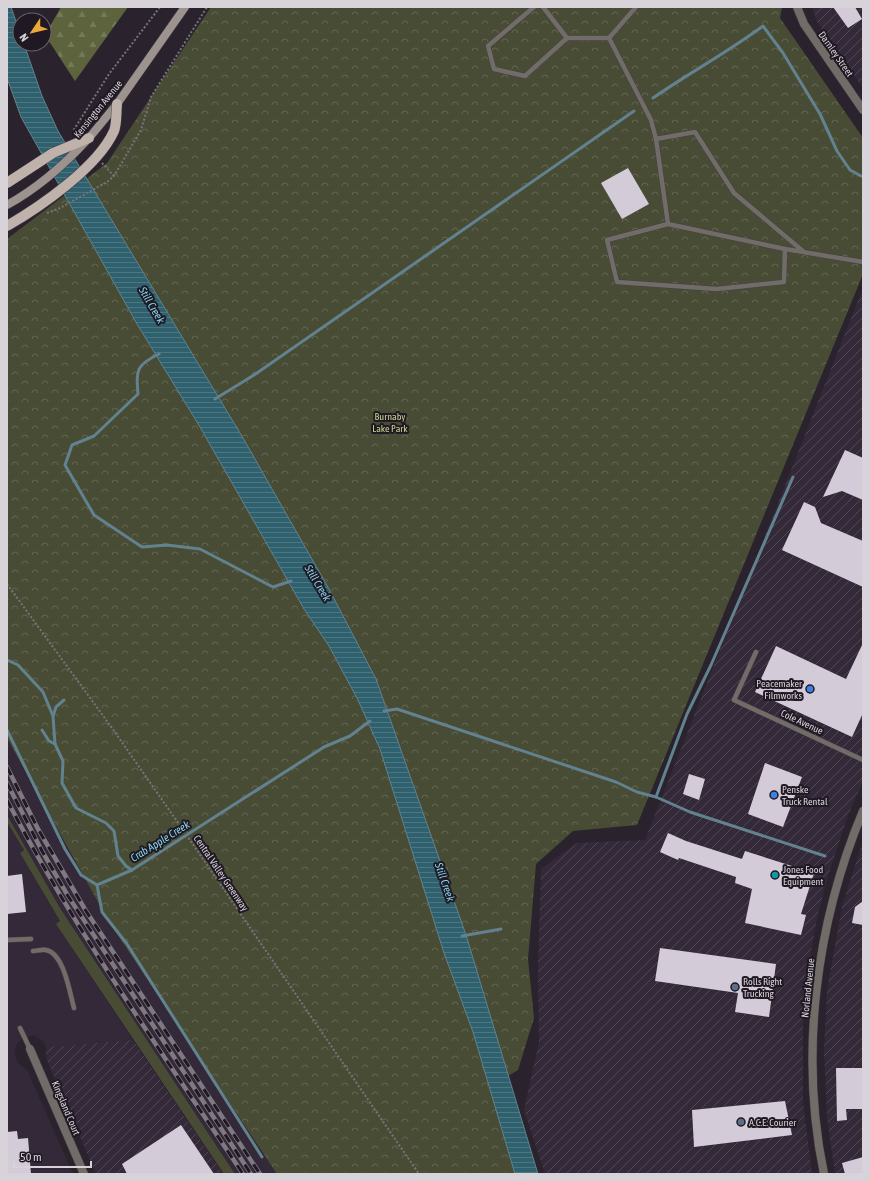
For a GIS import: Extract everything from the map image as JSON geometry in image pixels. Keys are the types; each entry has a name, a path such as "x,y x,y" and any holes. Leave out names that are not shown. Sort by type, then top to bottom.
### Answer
{"main road":[{"name":"Kensington Avenue","path":"7,205 23,196 49,177 89,138 117,104 185,7"},
{"path":"7,226 40,207 65,186 98,154 114,131 117,104"},
{"path":"7,183 52,153 89,138"}],"street":[{"name":"Darnley Street","path":"797,7 804,24 863,110"},
{"name":"Norland Avenue","path":"824,1174 817,1129 814,1085 814,1030 818,980 824,939 836,888 852,837 863,811"},
{"name":"Kingsland Court","path":"30,1049 84,1174"}],"lane":[{"path":"534,7 488,46 494,69 525,76 567,38 609,38 636,7"},
{"path":"543,7 567,38"},
{"path":"609,38 651,120 656,139 668,224"},
{"path":"656,139 695,132 734,193 804,252"},
{"path":"785,249 784,282 718,289 617,282 607,240 668,224 785,249 863,262"},
{"name":"Cole Avenue","path":"756,652 734,700 863,760"},
{"path":"7,940 31,939"},
{"path":"33,951 47,950 55,955 63,967 74,1008"},
{"path":"20,1028 30,1049"}],"path":[{"path":"78,137 73,131 98,89 160,7"},
{"path":"60,208 107,182 114,176 141,130 151,97 207,7"},
{"path":"99,159 114,176"},
{"name":"Central Valley Greenway","path":"7,584 192,843 418,1174"}],"shaded area":[{"path":"812,7 863,7 863,88 817,22"},
{"path":"863,288 863,781 847,818 827,879 817,918 805,985 803,1016 803,1103 812,1174 545,1174 524,1110 539,1042 538,968 541,869 577,843 645,840"},
{"path":"7,738 109,922 277,1174 235,1174 60,908 7,815"},
{"path":"7,822 24,850 20,853 60,922 56,924 133,1040 46,1047 43,1041 34,1035 22,1039 16,1045 15,1056 18,1063 27,1070 73,1174 7,1174"},
{"path":"863,841 863,1174 835,1174 827,1117 824,1050 827,991 842,906"},
{"path":"133,1040 223,1174 96,1174 46,1058 46,1047"}],"green space":[{"path":"61,7 128,7 75,81 52,46 52,23"},
{"name":"Burnaby Lake Park","path":"211,7 782,7 780,18 863,138 863,274 637,825 573,831 536,864 528,959 534,1018 518,1070 496,1083 526,1174 277,1174 109,922 7,738 7,239 107,163"},
{"path":"7,815 60,908 235,1174 224,1174 56,924 60,921 20,853 24,850 7,822"}],"water":[{"name":"Still Creek","path":"7,7 11,7 13,12 12,52 27,52 42,96 58,131 243,438 329,589 376,679 466,935 538,1174 515,1174 473,1032 444,953 380,749 358,700 329,646 304,609 200,427 137,324 21,117 7,78"}],"building":[{"path":"833,7 855,7 862,19 848,28"},
{"path":"628,168 649,204 622,219 601,183"},
{"path":"845,450 863,458 863,500 842,491 823,497"},
{"path":"804,502 815,507 821,523 863,541 863,587 782,550"},
{"name":"Peacemaker Filmworks","path":"863,643 863,713 852,737 755,692 776,646 846,679"},
{"name":"Penske Truck Rental","path":"765,763 802,777 783,827 748,814"},
{"path":"689,774 705,779 699,800 683,794"},
{"path":"668,833 686,841 742,859 745,851 814,873 801,914 806,915 801,935 745,923 752,889 735,883 736,877 679,858 678,860 660,852"},
{"path":"22,874 26,912 7,914 7,876"},
{"path":"863,901 863,925 852,923 855,907"},
{"name":"Rolls Right Trucking","path":"660,948 776,964 769,1017 735,1012 738,993 655,981"},
{"path":"836,1068 863,1068 863,1109 846,1109 847,1120 837,1121"},
{"name":"A.C.E. Courier","path":"785,1101 792,1135 694,1147 692,1110"},
{"path":"181,1125 214,1174 127,1174 122,1164"},
{"path":"17,1131 18,1139 28,1138 31,1174 7,1174 7,1132"},
{"path":"863,1157 863,1174 845,1174 842,1163"}],"waterway":[{"path":"653,98 763,26 783,53 820,114 837,151 850,170 863,177"},
{"path":"215,399 254,375 634,111"},
{"path":"159,354 151,358 139,369 137,379 138,394 94,436 72,445 65,465 94,515 142,547 167,545 200,549 273,587 291,581"},
{"path":"656,797 687,714 711,665 793,477"},
{"name":"Crab Apple Creek","path":"7,660 18,665 43,692 53,716 55,744 63,761 62,783 76,808 106,823 114,831 118,856 126,866 132,870 324,747 350,736 370,721"},
{"path":"53,716 56,707 64,700"},
{"path":"384,711 397,709 616,782 637,792 656,797 690,812 825,856"},
{"path":"7,730 65,849 81,875 97,885 102,912 127,944 262,1157"},
{"path":"42,730 49,741 55,744"},
{"path":"97,885 132,870"},
{"path":"462,936 501,929"}],"railway":[{"path":"7,767 38,829 86,911 260,1174"},
{"path":"7,783 42,851 68,896 251,1174"},
{"path":"7,800 33,849 90,943 150,1036 243,1174"}],"place":[{"name":"Peacemaker Filmworks","path":"810,689"},
{"name":"Penske Truck Rental","path":"774,795"},
{"name":"Jones Food Equipment","path":"775,875"},
{"name":"Rolls Right Trucking","path":"735,987"},
{"name":"A.C.E. Courier","path":"741,1122"}]}
